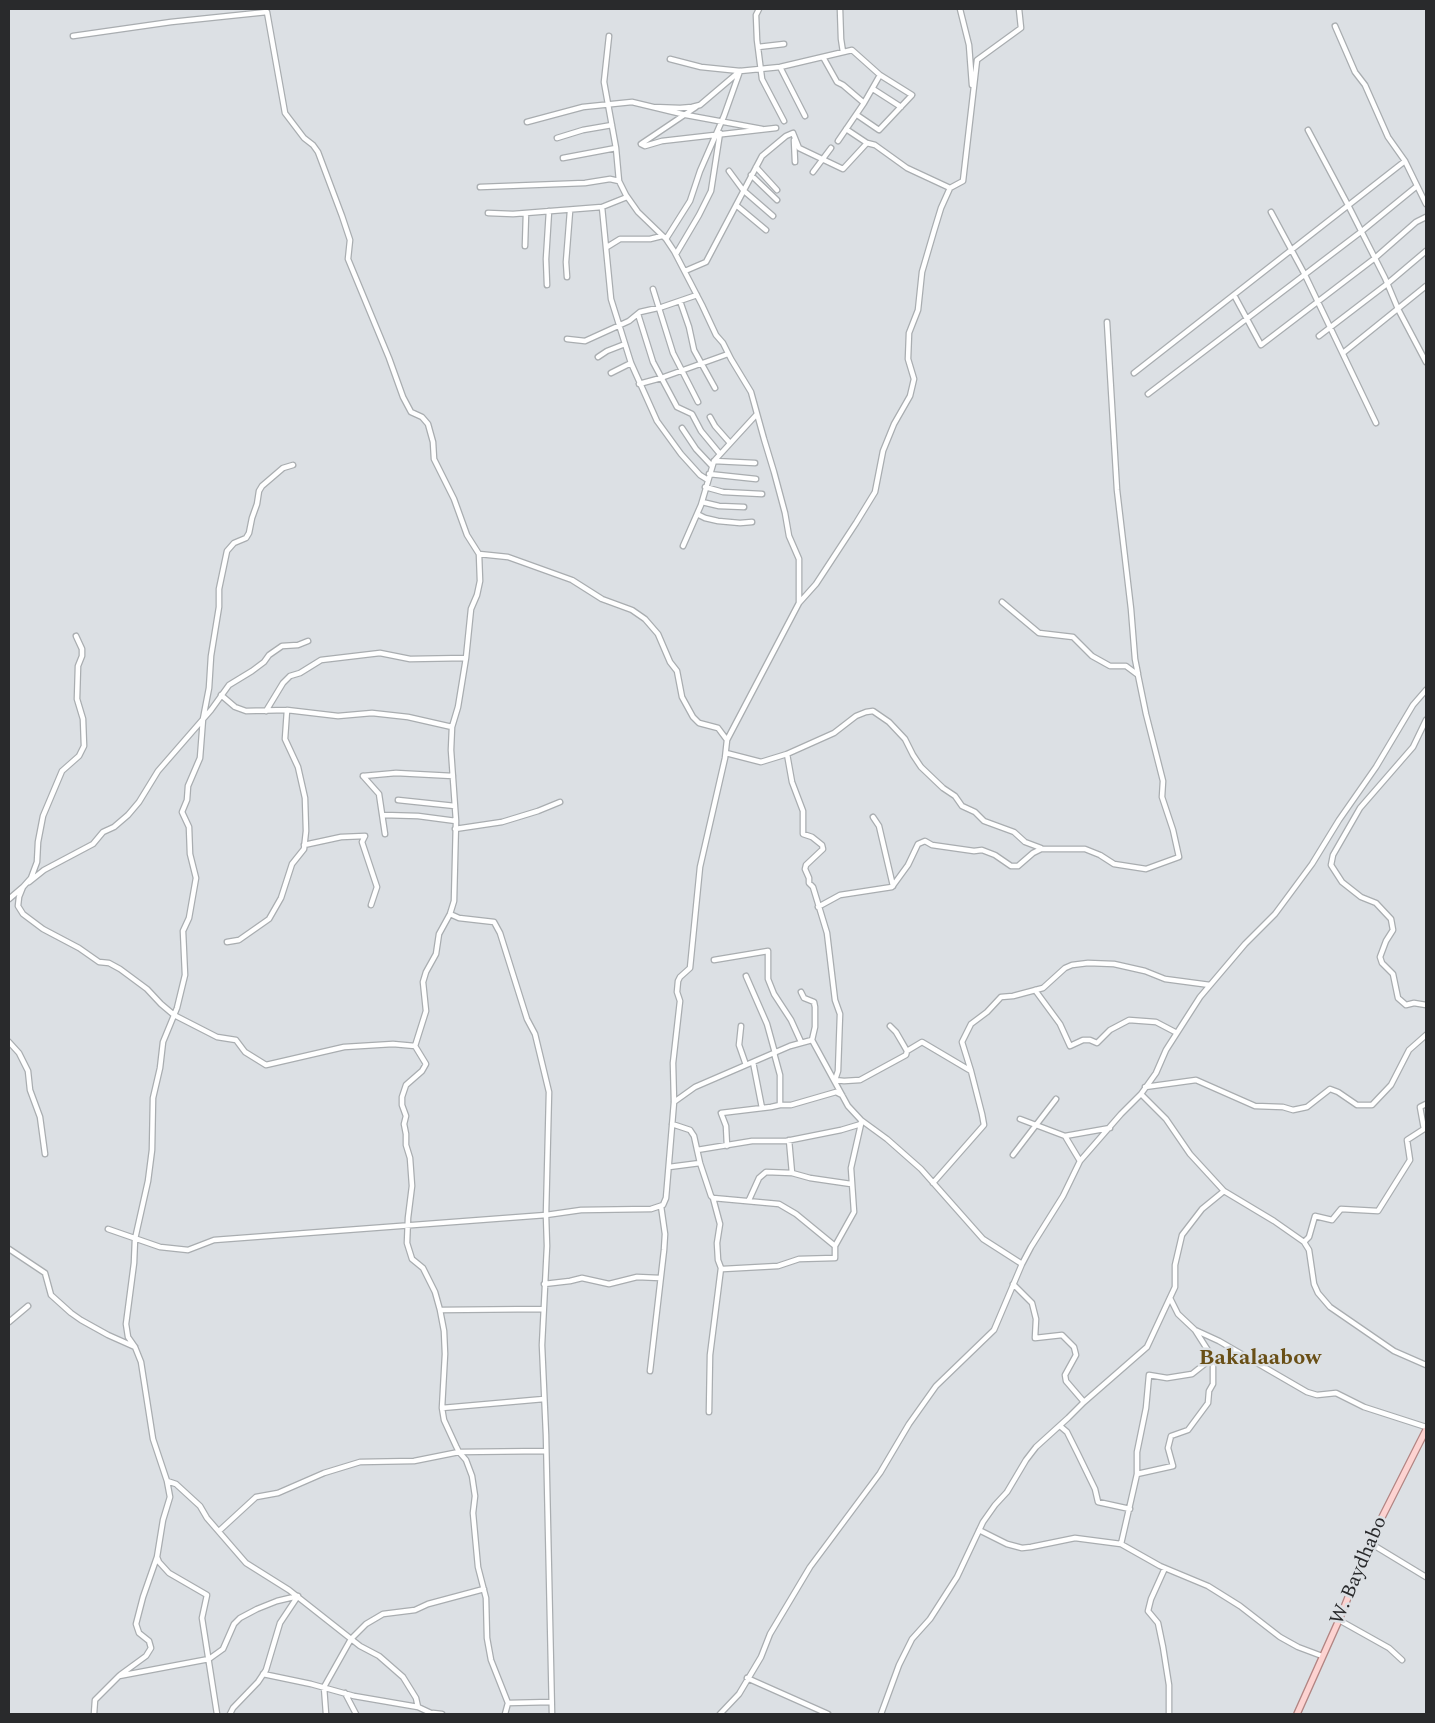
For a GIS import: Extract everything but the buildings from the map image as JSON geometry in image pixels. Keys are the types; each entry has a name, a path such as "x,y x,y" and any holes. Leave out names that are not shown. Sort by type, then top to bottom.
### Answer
{"main road":[{"name":"W. Baydhabo","path":"1297,1714 1339,1620 1370,1543 1426,1429"}],"street":[{"path":"759,9 756,14 762,79 784,121"},
{"path":"840,9 843,52"},
{"path":"960,9 969,45 973,97"},
{"path":"650,1370 665,1234 661,1206 666,1198 674,1102 673,1063 680,1001 677,992 678,981 690,968 700,867 726,752 727,740 799,603 816,584 875,492 883,451 894,424 910,396 914,379 908,359 909,333 918,310 922,272 941,208 950,188 963,181 977,60 1021,28 1019,9"},
{"path":"73,36 171,22 267,12 285,113 304,138 318,152 350,240 348,259 386,350 403,397 410,412 422,417 428,424 433,442 434,459 454,500 467,535 479,554 480,580 477,595 471,609 466,658 458,707 452,727 450,750 456,821 454,901 450,914 439,934 436,954 426,972 424,982 426,1011 415,1046 426,1064 422,1072 406,1085 402,1097 402,1105 406,1116 404,1124 406,1145 410,1158 412,1186 407,1243 412,1259 423,1268 435,1292 440,1310 444,1331 445,1354 442,1408 444,1420 459,1452 466,1460 472,1476 475,1496 473,1513 478,1567 486,1598 487,1638 491,1660 508,1704 505,1714"},
{"path":"1335,26 1355,72 1365,85 1388,137 1405,161 1426,204"},
{"path":"609,36 604,82 616,148 619,181 638,212 664,237 676,254 716,334 723,342 728,354 751,392 785,513 789,536 799,559 799,603"},
{"path":"758,47 784,44"},
{"path":"670,59 702,67 740,71 780,67 852,50 880,76 912,95 879,130 856,115"},
{"path":"823,57 837,82 843,84 864,103"},
{"path":"780,67 805,116"},
{"path":"740,71 700,105 641,144 645,146 662,141 776,128"},
{"path":"676,254 699,215 710,191 718,135 740,71"},
{"path":"838,141 880,76"},
{"path":"873,89 901,107"},
{"path":"527,122 582,107 632,102 762,129"},
{"path":"653,107 680,108 700,105"},
{"path":"557,138 583,130 612,125"},
{"path":"846,129 867,143 875,145 907,168 950,188"},
{"path":"1308,130 1362,232 1426,362"},
{"path":"685,271 706,262 762,156 776,144 793,133 799,148 843,169 867,143"},
{"path":"607,247 620,239 664,237 690,201 700,171 718,135"},
{"path":"794,137 795,162"},
{"path":"564,158 616,148"},
{"path":"813,172 831,148"},
{"path":"1134,373 1405,161"},
{"path":"756,167 777,190"},
{"path":"729,172 743,190 773,216"},
{"path":"752,175 777,200"},
{"path":"480,187 585,183 610,179 619,181"},
{"path":"1148,394 1362,232 1418,186"},
{"path":"488,213 526,213 602,207 628,196"},
{"path":"736,205 766,230"},
{"path":"602,207 611,299 639,384 656,421 671,442 691,466 708,480"},
{"path":"567,277 566,262 570,210"},
{"path":"547,285 546,259 549,211"},
{"path":"1271,212 1331,327 1376,423"},
{"path":"525,246 526,213"},
{"path":"1234,295 1261,345 1375,258 1416,222 1426,217"},
{"path":"1319,336 1426,252"},
{"path":"1343,354 1426,286"},
{"path":"653,290 673,353 698,402"},
{"path":"567,339 585,341 629,321 640,312 659,308 697,295"},
{"path":"680,301 689,327 694,350 715,388"},
{"path":"638,314 653,362 677,407 692,414 701,431 720,454"},
{"path":"726,752 762,762 787,754 834,734 856,716 873,711 889,722 905,739 921,767 943,788 955,796 962,806 975,812 984,821 1014,832 1025,842 1041,848 1085,849 1100,855 1114,864 1146,869 1179,857 1162,797 1163,781 1134,659 1117,490 1107,322"},
{"path":"598,357 625,344"},
{"path":"639,384 728,354"},
{"path":"611,373 631,363"},
{"path":"683,546 702,502 713,463 757,414"},
{"path":"710,417 715,426 730,443"},
{"path":"682,428 700,453 713,463 756,463"},
{"path":"94,1714 95,1700 119,1676 146,1656 151,1648 149,1642 139,1633 136,1624 157,1557 163,1520 170,1496 153,1439 141,1362 136,1347 128,1337 126,1324 134,1263 135,1239 152,1150 153,1098 160,1068 163,1042 174,1015 184,975 183,931 189,918 196,878 190,854 189,827 182,812 187,800 188,786 200,758 203,719 209,688 211,656 219,607 219,589 226,551 234,542 246,538 249,533 259,491 262,486 283,468 293,465"},
{"path":"709,474 756,479"},
{"path":"705,488 723,492 762,494"},
{"path":"702,502 720,506 744,507"},
{"path":"697,514 718,521 740,524 752,522"},
{"path":"479,554 508,557 572,580 602,599 632,610 645,619 658,634 670,662 677,671 679,687 688,709 699,723 718,728 727,740"},
{"path":"1002,602 1039,633 1073,637 1092,656 1110,666 1126,666 1138,675"},
{"path":"76,636 82,648 82,656 78,666 77,699 83,719 84,746 79,756 62,771 43,816 38,842 37,862 19,897 18,906 22,914 43,929 79,948 99,962 109,963 120,969 147,989 174,1015 217,1037 236,1040 245,1052 266,1065 344,1047 393,1044 415,1046"},
{"path":"9,899 44,870 93,844 103,832 114,827 128,815 139,802 158,771 203,719 229,685 258,667 269,655 282,646 303,644 308,641"},
{"path":"266,711 283,683 290,676 300,673 321,660 380,653 410,659 466,658"},
{"path":"720,1714 739,1694 761,1657 770,1634 810,1567 880,1473 936,1386 994,1330 1022,1264 1063,1196 1080,1161 1141,1094 1156,1073 1166,1050 1200,997 1244,944 1274,914 1312,864 1339,820 1376,767 1413,705 1426,690"},
{"path":"221,696 235,707 246,711 287,710 338,716 372,713 408,717 452,727"},
{"path":"226,942 239,940 269,919 282,898 292,864 304,849 306,831 305,798 298,767 286,739 287,710"},
{"path":"1425,1005 1406,1005 1401,1001 1396,993 1394,974 1382,963 1380,957 1386,941 1393,930 1391,919 1376,903 1361,897 1342,882 1331,865 1333,855 1360,808 1413,747 1426,720"},
{"path":"787,754 792,782 804,811 802,832 819,842 823,848 806,865 805,869 827,933 835,1000 841,1021 838,1071 834,1080"},
{"path":"385,834 379,794 363,776 396,773 452,776"},
{"path":"398,800 454,806"},
{"path":"456,829 502,822 560,802"},
{"path":"383,815 418,816 456,821"},
{"path":"873,817 878,826 893,886"},
{"path":"304,845 341,837 365,836 362,842 377,887 371,905"},
{"path":"818,907 840,895 893,886 920,842 925,841 932,844 974,851 982,850 995,855 1011,866 1018,866 1041,848"},
{"path":"450,914 459,918 494,922 500,933 527,1019 535,1034 549,1092 547,1246 542,1345 552,1714"},
{"path":"714,960 768,950 768,979 774,994 791,1020 801,1042"},
{"path":"933,1183 984,1125 962,1042 971,1024 987,1012 1001,997 1043,988 1065,968 1088,963 1114,964 1145,971 1165,979 1210,985"},
{"path":"746,976 767,1024 780,1075 780,1105"},
{"path":"1035,990 1060,1024 1070,1046 1083,1040 1097,1043 1110,1030 1129,1020 1156,1022 1177,1033"},
{"path":"801,992 804,998 814,1002 815,1026 812,1040 848,1106 861,1122 887,1139 921,1169 983,1239 1022,1264"},
{"path":"741,1026 739,1046 746,1065"},
{"path":"890,1026 896,1032 907,1051"},
{"path":"1145,1087 1196,1080 1255,1106 1283,1107 1293,1110 1307,1108 1330,1090 1338,1092 1357,1105 1372,1105 1392,1085 1409,1050 1426,1036"},
{"path":"674,1102 696,1088 746,1065 801,1042 812,1040"},
{"path":"9,1042 19,1053 28,1071 30,1090 40,1117 44,1154"},
{"path":"834,1080 844,1082 860,1080 898,1060 906,1055 907,1051 922,1042 971,1071"},
{"path":"753,1062 762,1108"},
{"path":"727,1146 726,1126 721,1113 791,1105 836,1092 843,1096"},
{"path":"1141,1094 1166,1119 1190,1154 1224,1191 1274,1221 1304,1242 1310,1250 1314,1284 1318,1293 1330,1307 1394,1351 1426,1365"},
{"path":"1012,1156 1056,1099"},
{"path":"1304,1242 1309,1237 1316,1216 1332,1220 1341,1209 1378,1212 1410,1160 1407,1140 1424,1129 1420,1107 1426,1104"},
{"path":"1020,1119 1065,1136 1110,1128"},
{"path":"697,1150 752,1141 780,1142 841,1130 861,1122"},
{"path":"721,1268 778,1266 799,1260 835,1258 835,1246 854,1212 851,1168 861,1122"},
{"path":"672,1124 693,1133 700,1163 720,1224 718,1260 721,1268 710,1355 709,1412"},
{"path":"1065,1136 1080,1161"},
{"path":"790,1140 792,1172"},
{"path":"669,1166 700,1163"},
{"path":"749,1200 759,1178 766,1172 792,1172 810,1178 851,1184"},
{"path":"881,1714 899,1665 912,1639 930,1619 957,1577 978,1530 995,1505 1007,1492 1026,1460 1036,1447 1084,1402 1148,1347 1175,1287 1175,1265 1182,1235 1202,1209 1224,1191"},
{"path":"713,1198 779,1204 796,1214 835,1246"},
{"path":"108,1230 160,1247 188,1250 214,1240 546,1215 581,1210 635,1211 661,1206"},
{"path":"9,1249 11,1254 45,1272 51,1295 71,1313 108,1335 136,1347"},
{"path":"544,1284 582,1278 609,1284 637,1277 660,1278"},
{"path":"1013,1284 1032,1303 1036,1319 1035,1338 1062,1334 1074,1347 1076,1356 1066,1375 1066,1381 1084,1402"},
{"path":"1137,1474 1173,1466 1168,1448 1171,1436 1188,1430 1208,1403 1209,1391 1213,1384 1214,1374 1209,1352 1195,1330 1178,1314 1170,1298"},
{"path":"9,1322 28,1306"},
{"path":"440,1310 543,1309"},
{"path":"1195,1330 1219,1341 1307,1392 1317,1395 1336,1393 1364,1407 1426,1429"},
{"path":"1121,1544 1137,1474 1137,1452 1146,1408 1149,1375 1167,1378 1192,1374 1211,1359"},
{"path":"442,1408 544,1399"},
{"path":"1060,1426 1067,1432 1076,1449 1095,1489 1098,1502 1130,1509"},
{"path":"220,1531 256,1497 278,1493 324,1473 360,1462 414,1462 459,1452 546,1451"},
{"path":"167,1481 176,1484 200,1506 207,1518 246,1563 298,1596 360,1646 379,1656 392,1666 403,1678 416,1698 418,1707"},
{"path":"978,1530 1007,1544 1022,1548 1057,1543 1075,1538 1121,1544 1165,1568 1208,1586 1240,1606 1280,1637 1298,1647 1322,1656"},
{"path":"1370,1543 1426,1577"},
{"path":"157,1557 159,1562 170,1572 207,1596 202,1618 217,1714"},
{"path":"1165,1568 1151,1599 1148,1611 1158,1623 1163,1647 1169,1685 1169,1714"},
{"path":"326,1714 324,1687 351,1639 366,1624 383,1614 415,1610 428,1604 484,1589"},
{"path":"119,1676 209,1659 223,1649 234,1624 240,1618 277,1601 298,1596"},
{"path":"230,1714 266,1670 280,1624 298,1596"},
{"path":"1339,1620 1389,1648 1402,1660"},
{"path":"263,1674 393,1704 418,1707 433,1714 442,1714"},
{"path":"748,1678 828,1714"},
{"path":"345,1693 356,1714"},
{"path":"508,1704 551,1702"}],"district":[{"name":"Bakalaabow","path":"1260,1360"}]}
